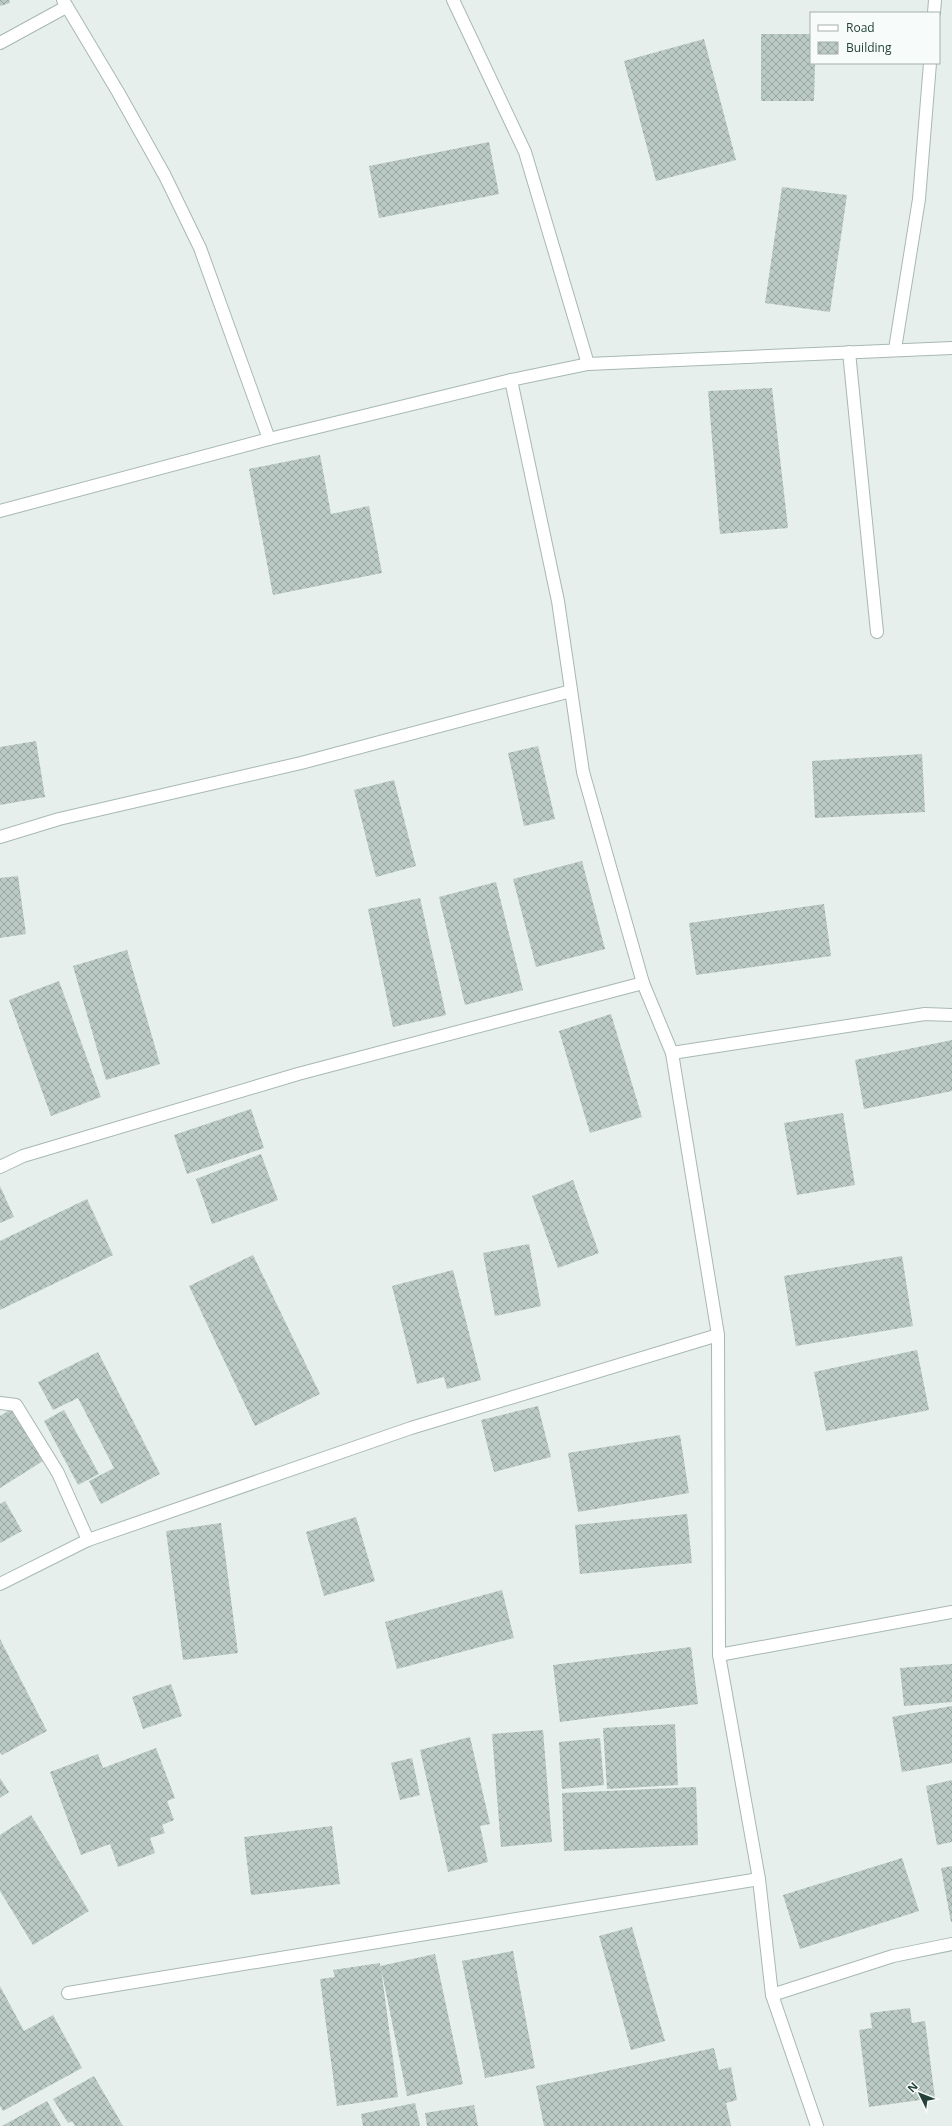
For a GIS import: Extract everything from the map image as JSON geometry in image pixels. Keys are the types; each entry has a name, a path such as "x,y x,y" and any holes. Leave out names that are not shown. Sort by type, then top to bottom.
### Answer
{"street":[{"path":"453,0 525,152 588,364"},
{"path":"934,12 935,0"},
{"path":"0,43 64,3 118,92 161,169 200,248 269,439"},
{"path":"895,349 919,199 930,64"},
{"path":"0,511 269,439 511,380 588,364 895,349 952,348"},
{"path":"849,352 877,632"},
{"path":"511,380 558,601 583,772 643,984 672,1053 718,1335 719,1655 759,1879 772,1994 818,2126"},
{"path":"0,837 59,819 301,763 571,691"},
{"path":"0,1167 23,1156 298,1074 643,984"},
{"path":"672,1053 925,1014 952,1015"},
{"path":"0,1584 88,1540 410,1428 718,1335"},
{"path":"0,1403 16,1404 58,1473 88,1540"},
{"path":"719,1655 952,1612"},
{"path":"68,1993 759,1879"},
{"path":"772,1994 893,1956 952,1944"}],"building":[{"path":"0,0 9,0 10,3 0,6"},
{"path":"761,34 810,34 810,64 815,64 814,101 761,101"},
{"path":"704,39 736,160 656,181 624,61"},
{"path":"489,142 499,194 379,218 369,166"},
{"path":"782,187 847,195 830,312 765,303"},
{"path":"772,388 788,528 720,534 708,391"},
{"path":"320,455 331,514 369,506 382,573 273,595 249,469"},
{"path":"36,741 45,797 0,805 0,747"},
{"path":"538,746 555,819 524,826 508,753"},
{"path":"922,754 925,812 815,818 812,761"},
{"path":"394,780 416,866 376,877 354,790"},
{"path":"582,861 605,949 536,967 513,879"},
{"path":"18,876 26,934 0,938 0,878"},
{"path":"496,882 523,990 465,1005 439,897"},
{"path":"420,898 446,1015 393,1027 368,909"},
{"path":"824,904 831,956 696,975 689,923"},
{"path":"127,950 160,1064 106,1080 73,966"},
{"path":"59,981 101,1097 51,1116 9,1000"},
{"path":"611,1014 642,1117 590,1133 559,1031"},
{"path":"952,1040 952,1091 864,1109 855,1060"},
{"path":"251,1109 264,1148 187,1174 174,1135"},
{"path":"843,1113 855,1185 797,1195 784,1123"},
{"path":"261,1154 278,1200 212,1224 196,1179"},
{"path":"573,1180 599,1253 558,1268 532,1196"},
{"path":"0,1186 14,1217 0,1223"},
{"path":"87,1199 113,1255 0,1310 0,1241"},
{"path":"529,1244 541,1306 495,1316 483,1253"},
{"path":"253,1255 320,1394 255,1426 189,1286"},
{"path":"902,1256 913,1326 796,1346 784,1276"},
{"path":"453,1270 481,1380 447,1389 444,1377 417,1384 392,1286"},
{"path":"917,1350 929,1410 826,1431 814,1372"},
{"path":"98,1352 160,1474 101,1504 89,1481 114,1468 78,1398 53,1410 38,1382"},
{"path":"538,1406 551,1457 494,1472 481,1420"},
{"path":"11,1409 43,1461 0,1488 0,1416"},
{"path":"64,1410 99,1474 78,1485 44,1421"},
{"path":"680,1435 689,1493 578,1512 568,1453"},
{"path":"5,1501 22,1531 0,1543 0,1504"},
{"path":"687,1514 692,1563 580,1574 575,1525"},
{"path":"356,1517 375,1581 324,1596 306,1532"},
{"path":"221,1523 238,1653 183,1660 166,1531"},
{"path":"502,1590 514,1638 397,1669 385,1622"},
{"path":"0,1639 47,1731 2,1755 0,1752"},
{"path":"691,1647 698,1704 560,1722 553,1665"},
{"path":"952,1664 952,1702 904,1706 900,1668"},
{"path":"171,1684 182,1716 143,1729 132,1697"},
{"path":"952,1706 952,1763 902,1772 892,1717"},
{"path":"675,1724 678,1785 607,1789 603,1728"},
{"path":"543,1730 552,1842 501,1847 492,1734"},
{"path":"470,1737 490,1824 480,1826 488,1862 448,1872 420,1750"},
{"path":"600,1738 604,1785 562,1789 559,1742"},
{"path":"156,1748 175,1798 167,1801 174,1820 162,1825 165,1833 150,1838 155,1853 118,1867 110,1844 81,1855 50,1772 98,1754 103,1768"},
{"path":"412,1758 420,1795 400,1800 391,1763"},
{"path":"0,1778 9,1792 0,1798"},
{"path":"952,1780 952,1842 937,1845 926,1786"},
{"path":"696,1787 698,1845 564,1851 562,1793"},
{"path":"31,1815 89,1911 33,1945 0,1891 0,1835"},
{"path":"332,1826 340,1884 251,1895 244,1837"},
{"path":"902,1858 919,1911 800,1949 783,1895"},
{"path":"952,1866 952,1922 951,1922 941,1868"},
{"path":"632,1927 665,2041 631,2050 599,1936"},
{"path":"513,1951 535,2068 485,2078 462,1961"},
{"path":"435,1954 463,2084 407,2096 381,1968 398,2097 337,2106 320,1979 335,1977 333,1970 380,1963 380,1966"},
{"path":"0,1986 24,2031 53,2015 82,2068 3,2111 0,2106"},
{"path":"910,2008 912,2023 925,2021 935,2098 869,2107 859,2030 872,2028 870,2013"},
{"path":"714,2048 719,2070 731,2067 737,2100 726,2103 731,2126 544,2126 536,2086"},
{"path":"94,2076 123,2126 75,2126 72,2121 68,2123 53,2099"},
{"path":"47,2101 61,2126 2,2126"},
{"path":"415,2103 420,2126 363,2126 361,2114"},
{"path":"474,2105 478,2126 427,2126 425,2113"}]}
